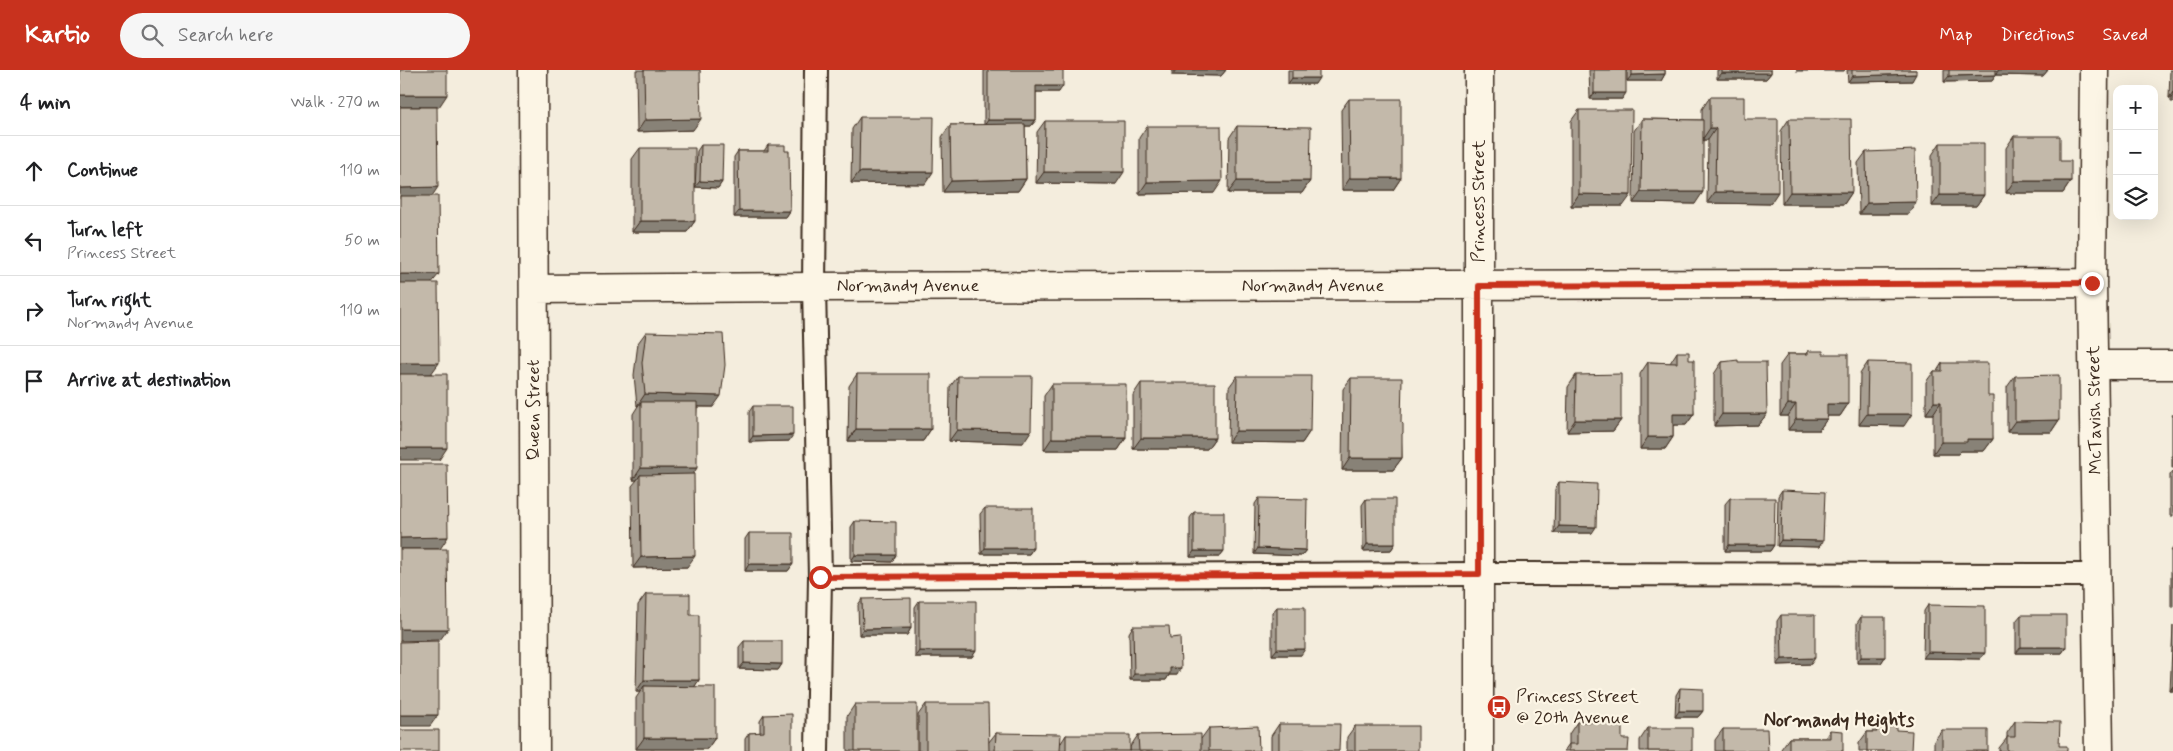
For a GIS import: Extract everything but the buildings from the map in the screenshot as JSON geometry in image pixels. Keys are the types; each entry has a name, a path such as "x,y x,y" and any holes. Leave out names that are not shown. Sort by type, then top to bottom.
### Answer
{"street":[{"name":"Queen Street","path":"533,70 535,751"},
{"name":"Princess Street","path":"1479,70 1480,751"},
{"name":"McTavish Street","path":"2094,70 2092,283 2095,365 2099,751"},
{"name":"Normandy Avenue","path":"534,289 814,286 1479,286 2092,283"},
{"path":"2095,365 2173,365"}],"lane":[{"path":"816,70 814,286 820,577 817,751"},
{"path":"820,577 1479,574 2097,575"}],"place":[{"name":"Princess Street @ 20th Avenue","path":"1499,707"}],"district":[{"name":"Normandy Heights","path":"1839,720"}],"route":[{"path":"820,577 1479,574 1479,286 2092,283"}]}
